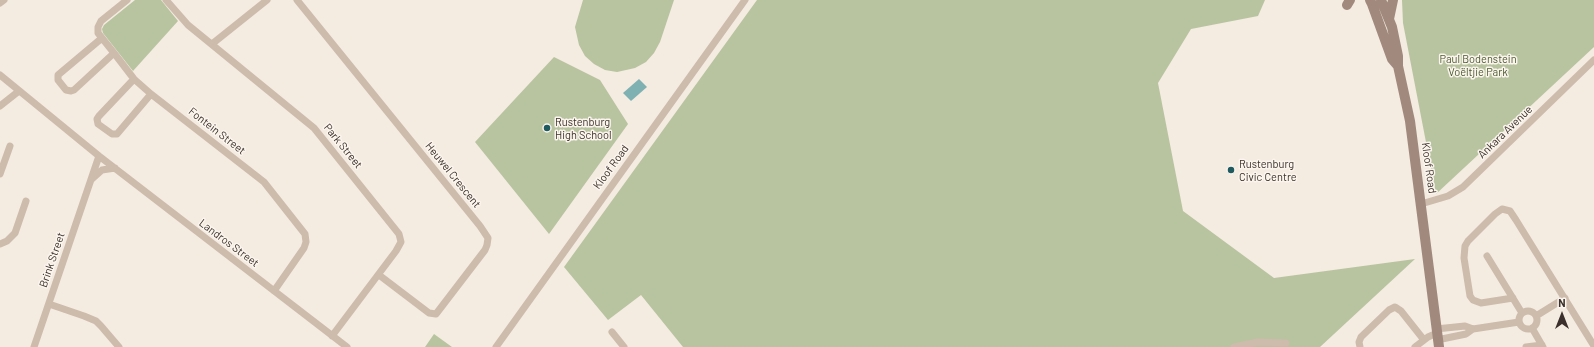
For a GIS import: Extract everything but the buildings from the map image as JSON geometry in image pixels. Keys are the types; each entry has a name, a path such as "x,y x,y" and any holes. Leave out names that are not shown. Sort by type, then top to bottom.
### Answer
{"street":[{"path":"0,3 4,0"},
{"path":"114,53 74,90 66,90 58,80 58,75 102,38 98,30 99,24 127,0"},
{"name":"Park Street","path":"166,0 188,25 314,128 397,230 401,238 399,246 379,275 332,336"},
{"path":"212,44 267,0"},
{"name":"Heuwel Crescent","path":"297,0 480,226 488,238 485,250 436,314 429,313 379,275"},
{"name":"Kloof Road","path":"497,347 745,0"},
{"path":"1388,19 1393,0"},
{"path":"1374,1 1388,19 1392,27 1398,56 1398,66"},
{"name":"Kloof Road","path":"1374,1 1389,52 1398,66 1410,120 1437,337"},
{"name":"Fontein Street","path":"102,38 134,79 264,182 305,234 306,242 304,248 274,291"},
{"name":"Ankara Avenue","path":"1421,204 1448,196 1463,187 1594,60"},
{"path":"0,75 99,156"},
{"path":"134,79 99,116 97,119 98,124 112,134 117,134 151,94"},
{"path":"0,106 19,91"},
{"path":"0,174 10,146"},
{"name":"Landros Street","path":"99,156 347,347"},
{"name":"Brink Street","path":"34,347 99,156"},
{"path":"91,180 102,170 114,168"},
{"path":"0,244 7,241 15,233 26,201"},
{"path":"1513,298 1481,303 1473,300 1470,296 1464,258 1465,246 1468,241 1495,214 1502,210 1510,212 1516,220 1594,346"},
{"path":"1487,256 1522,313"},
{"path":"1536,316 1564,298"},
{"path":"49,304 84,316 96,322 119,347"},
{"path":"1360,347 1359,342 1361,337 1389,310 1395,307 1401,311 1424,340"},
{"path":"1532,328 1524,328 1519,322 1519,317 1522,313 1529,311 1536,316"},
{"path":"1532,328 1536,323 1536,316"},
{"path":"1415,347 1424,340 1466,334 1473,329 1519,322"},
{"path":"1437,337 1465,326 1473,329"},
{"path":"1526,347 1543,346 1532,328"},
{"path":"612,332 624,347"},
{"path":"1234,347 1258,342 1286,343"}],"green space":[{"path":"135,0 161,0 178,21 133,71 103,33 102,29 104,25"},
{"path":"583,0 674,0 660,42 654,53 646,62 635,68 617,72 605,70 594,64 585,56 579,45 575,27"},
{"path":"757,0 1265,0 1258,16 1191,29 1158,83 1183,211 1274,278 1415,259 1320,347 683,347 641,295 608,320 564,267"},
{"name":"Paul Bodenstein Voëltjie Park","path":"1402,0 1594,0 1594,47 1436,194 1403,23"},
{"path":"554,57 600,80 628,124 549,234 475,142"},
{"path":"434,334 452,347 425,347"}],"water":[{"path":"639,79 647,87 631,101 623,93"}],"place":[{"name":"Rustenburg High School","path":"547,128"},
{"name":"Rustenburg Civic Centre","path":"1231,170"}]}
